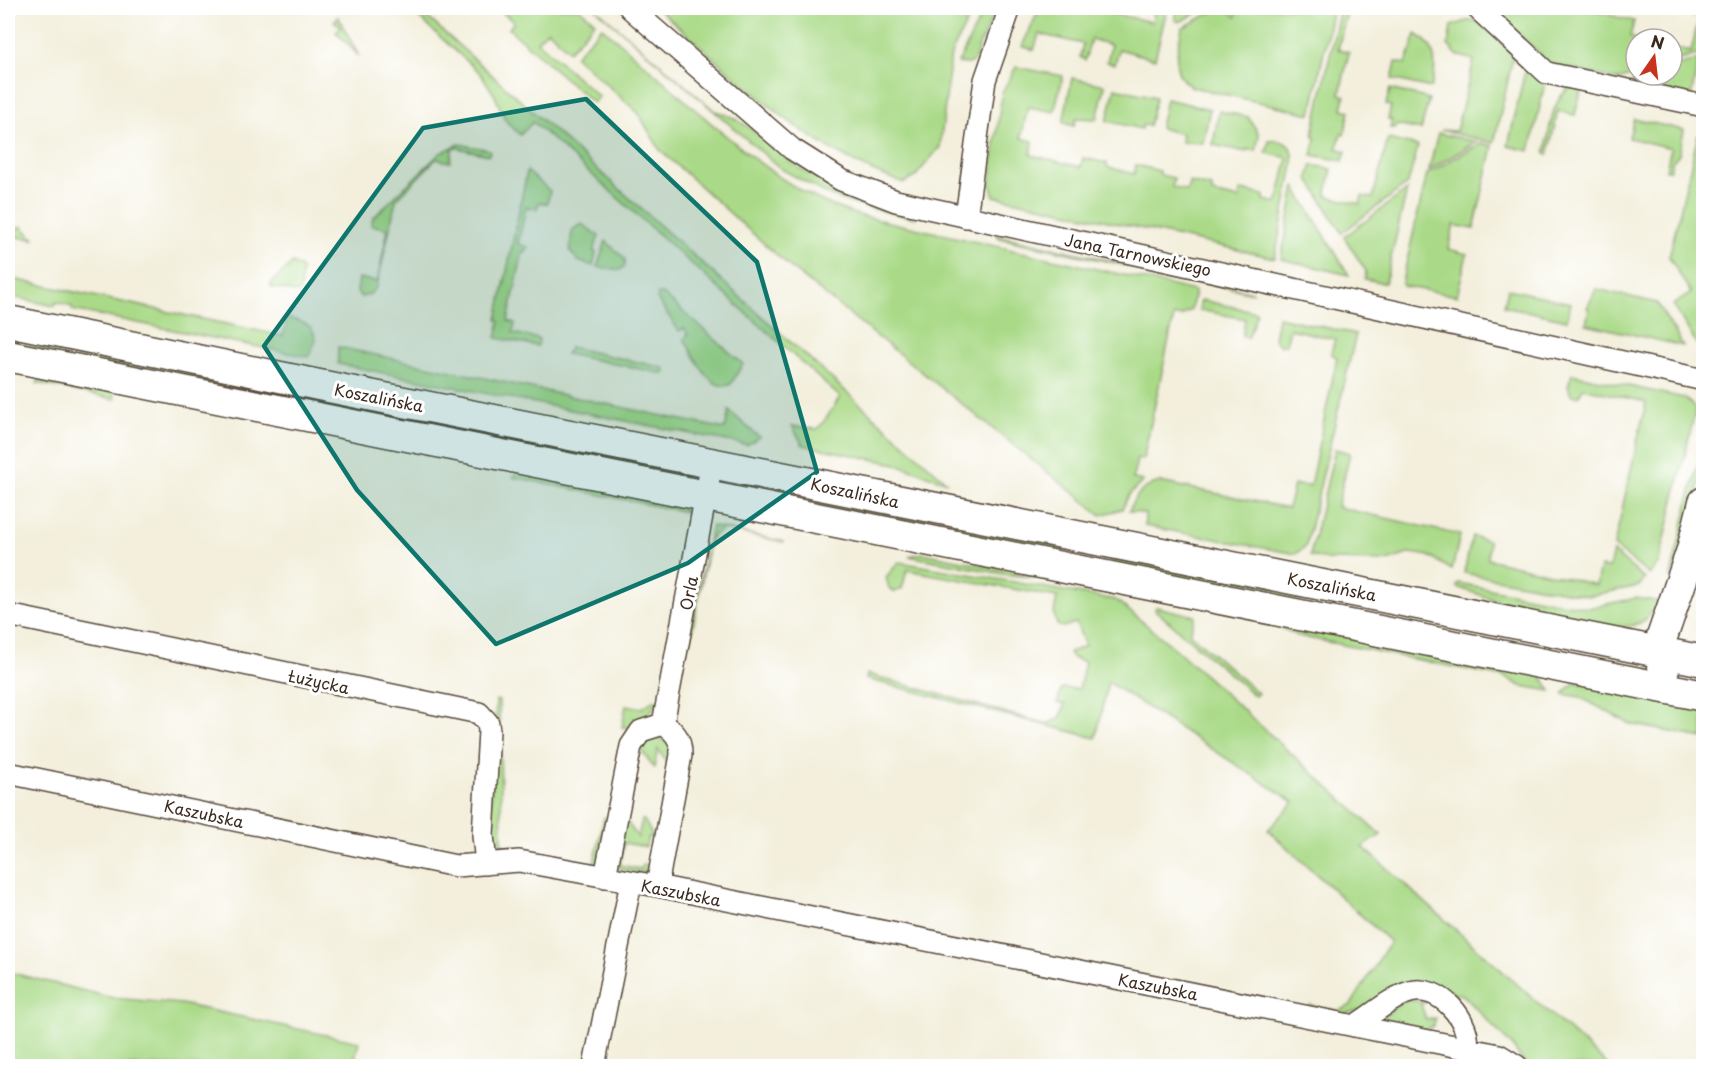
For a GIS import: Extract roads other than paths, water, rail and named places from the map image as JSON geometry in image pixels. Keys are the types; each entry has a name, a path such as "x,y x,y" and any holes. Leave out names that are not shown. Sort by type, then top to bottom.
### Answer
{"main road":[{"name":"Koszalińska","path":"8,321 319,386 1659,651 1702,653"},
{"name":"Koszalińska","path":"8,356 1704,696"},
{"path":"1670,689 1659,651 1692,550 1704,502"},
{"path":"1670,689 1702,653"}],"street":[{"name":"Jana Tarnowskiego","path":"630,8 773,135 823,170 896,201 1704,380"},
{"path":"966,217 985,80 1010,8"},
{"path":"1477,8 1547,73 1704,106"},
{"name":"Orla","path":"663,724 712,462"},
{"name":"Łużycka","path":"8,615 478,713 488,723 489,731 483,835 486,864"},
{"path":"605,877 632,746 642,731 663,724 673,730 679,739 681,755 657,886"},
{"name":"Kaszubska","path":"8,773 456,866 519,861 657,886 1467,1048 1505,1056 1517,1066"},
{"path":"594,1066 631,882"},
{"path":"1354,1026 1401,996 1424,991 1435,995 1456,1011 1469,1039 1467,1048"}]}
